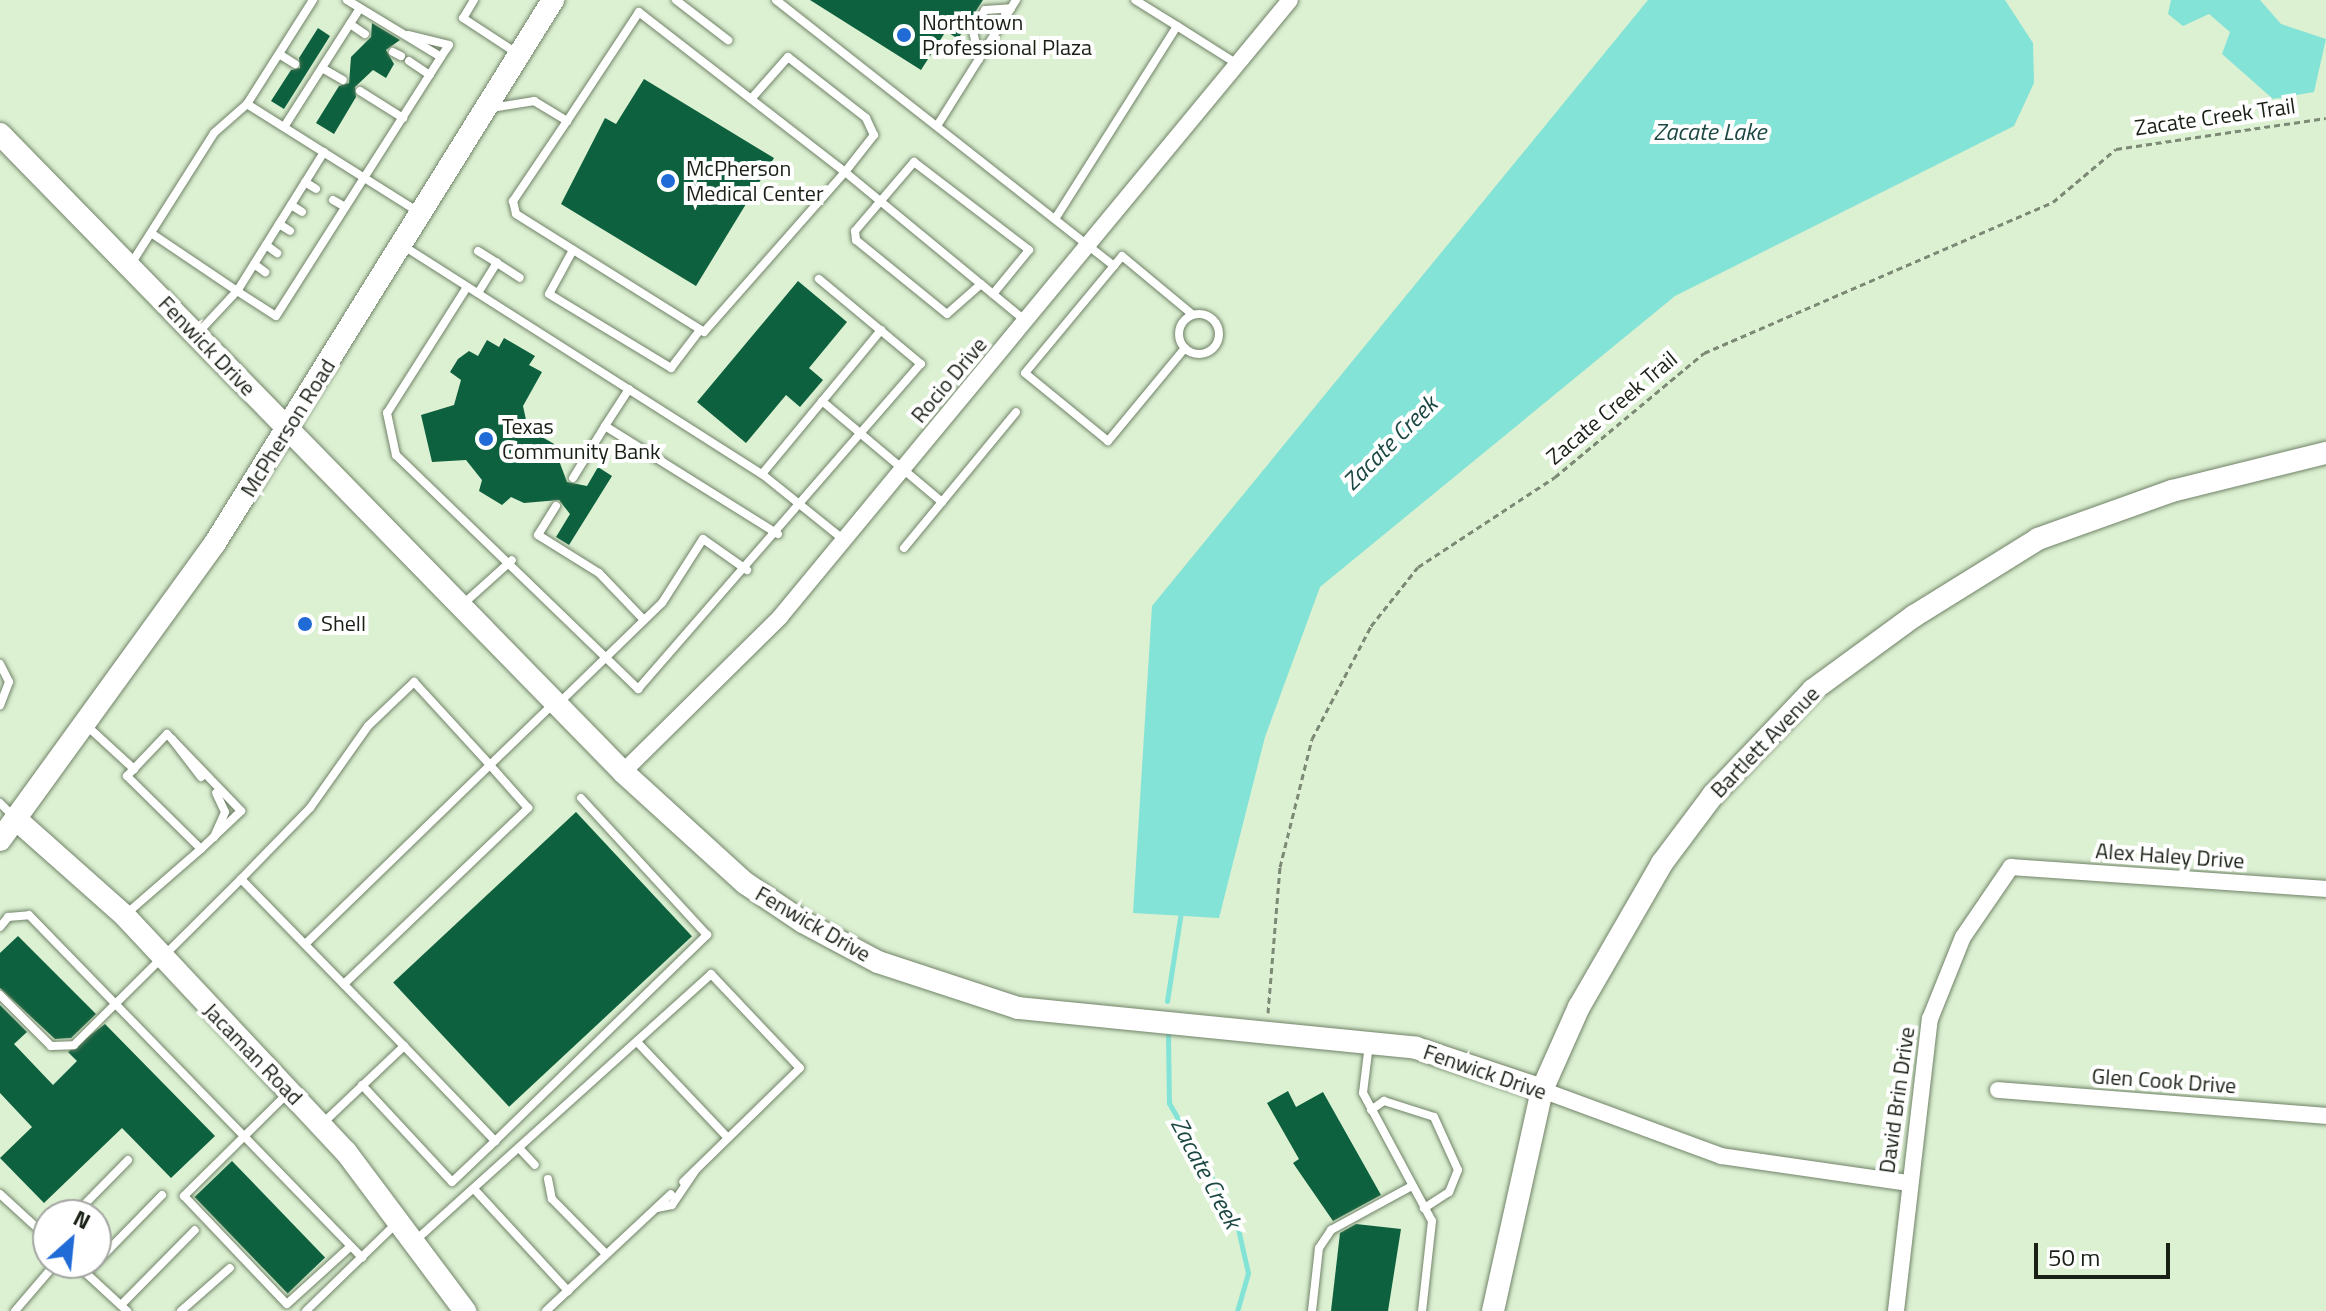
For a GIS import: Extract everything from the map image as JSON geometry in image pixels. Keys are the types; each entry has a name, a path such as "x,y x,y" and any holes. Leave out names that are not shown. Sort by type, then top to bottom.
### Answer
{"main road":[{"name":"McPherson Road","path":"0,840 87,726 288,429 553,0"},
{"name":"Fenwick Drive","path":"0,134 623,772 745,883 803,922 961,993 1102,1021 1369,1043 1450,1055 1542,1090"},
{"name":"Bartlett Avenue","path":"1493,1311 1542,1090 1579,1007 1662,863 1713,795 1813,690 2038,539 2172,491 2326,453"},
{"name":"Jacaman Road","path":"17,820 125,916 161,958 321,1125 417,1239 465,1311"}],"street":[{"name":"Rocio Drive","path":"623,772 715,686 844,540 1239,66 1290,0"},
{"name":"Alex Haley Drive","path":"2011,867 2326,889"},
{"name":"David Brin Drive","path":"1896,1311 1908,1183 1930,1019 1963,937 2011,867"},
{"name":"Fenwick Drive","path":"1542,1090 1721,1156 1908,1183"},
{"name":"Glen Cook Drive","path":"1998,1090 2326,1116"}],"lane":[{"path":"130,266 214,133 247,104 313,0"},
{"path":"347,0 441,57"},
{"path":"474,0 463,18 519,55"},
{"path":"676,0 728,40"},
{"path":"776,0 1114,266"},
{"path":"1135,0 1239,66"},
{"path":"937,126 1014,4"},
{"path":"979,59 973,30 985,10 1014,4"},
{"path":"284,127 312,74 322,68 360,8"},
{"path":"700,330 516,214 513,201 639,12 845,172 1026,321"},
{"path":"350,24 365,34"},
{"path":"1055,219 1177,26"},
{"path":"151,233 276,316 449,45 404,34"},
{"path":"279,54 295,64"},
{"path":"401,56 430,75"},
{"path":"573,250 549,294 671,368 700,330 845,172 874,135 866,118 788,57 751,99"},
{"path":"322,68 343,80"},
{"path":"360,91 403,118"},
{"path":"486,109 534,101 567,121"},
{"path":"247,104 422,213"},
{"path":"196,335 237,291 324,152"},
{"path":"981,284 955,311 939,310 856,240 881,202 914,162 1029,250 993,294"},
{"path":"305,182 316,189"},
{"path":"333,200 345,207"},
{"path":"291,205 302,212"},
{"path":"319,223 330,230"},
{"path":"279,224 290,231"},
{"path":"307,242 318,250"},
{"path":"266,245 277,253"},
{"path":"402,245 762,474 844,540"},
{"path":"478,251 520,278"},
{"path":"1122,256 1193,315 1212,319 1219,336 1203,354 1185,348 1108,441 1025,373 1122,256"},
{"path":"294,263 305,271"},
{"path":"478,293 497,263"},
{"path":"254,264 265,272"},
{"path":"467,287 387,413 396,455 462,524 512,560 638,689 747,570 921,364 819,279"},
{"path":"282,282 293,289"},
{"path":"1185,348 1180,329 1193,315"},
{"path":"762,474 881,330"},
{"path":"573,478 629,389"},
{"path":"822,401 942,502"},
{"path":"904,548 1016,412"},
{"path":"605,426 778,534"},
{"path":"556,506 538,535 599,573 644,620"},
{"path":"305,944 644,620 703,539 747,570"},
{"path":"461,607 512,560"},
{"path":"0,664 9,682 0,705"},
{"path":"0,995 63,1049 161,958 310,808 368,726 414,682 528,808 344,984"},
{"path":"87,726 134,769"},
{"path":"125,916 201,849 241,811 167,734 127,776 201,849"},
{"path":"172,739 225,805 213,838"},
{"path":"362,1085 452,1182 707,935 581,798"},
{"path":"0,803 17,820"},
{"path":"241,879 495,1141"},
{"path":"0,927 8,917 29,915 117,998 362,1258"},
{"path":"417,1239 711,974 800,1068 683,1182"},
{"path":"637,1042 728,1138"},
{"path":"1369,1043 1363,1093 1410,1187 1432,1221 1422,1311"},
{"path":"321,1125 404,1046"},
{"path":"289,1092 184,1196 287,1304 351,1246"},
{"path":"1371,1110 1384,1101 1434,1117 1458,1170 1449,1192 1424,1208"},
{"path":"519,1148 535,1165"},
{"path":"90,1199 128,1160"},
{"path":"655,1209 672,1205 692,1184 695,1170"},
{"path":"548,1179 552,1199 606,1254"},
{"path":"1312,1311 1319,1248 1331,1230 1410,1187"},
{"path":"474,1189 568,1291"},
{"path":"0,1194 32,1223"},
{"path":"546,1311 671,1194"},
{"path":"112,1246 162,1195"},
{"path":"306,1311 401,1219"},
{"path":"93,1279 124,1308 195,1230"},
{"path":"181,1311 230,1268"},
{"path":"15,1311 42,1279"}],"path":[{"name":"Zacate Creek Trail","path":"1268,1013 1280,867 1312,739 1371,626 1418,567 1555,477 1704,353 2053,202 2116,149 2326,118"}],"water":[{"name":"Zacate Lake","path":"1648,0 2005,0 2033,43 2034,83 2014,126 1675,296 1320,587 1265,737 1219,918 1133,913 1152,606"},
{"path":"2171,0 2260,0 2281,24 2326,39 2314,92 2273,99 2222,54 2230,32 2209,14 2183,26 2168,14"}],"building":[{"name":"Northtown Professional Plaza","path":"810,0 983,0 958,39 946,31 921,70"},
{"path":"372,23 400,40 386,50 394,64 386,78 373,70 355,87 356,97 334,134 316,123 339,86 349,83 351,57 371,37"},
{"path":"318,28 330,36 284,109 271,101 291,70 300,68 299,58"},
{"name":"McPherson Medical Center","path":"644,79 774,158 696,286 561,204 605,118 616,124"},
{"name":"Texas Community Bank","path":"798,281 847,322 809,368 823,380 800,407 786,395 746,443 697,402"},
{"name":"Texas Community Bank","path":"504,338 535,356 529,365 542,372 523,406 528,429 563,449 558,458 567,482 587,486 598,467 612,476 569,545 556,537 570,514 559,500 524,503 511,497 502,505 479,491 482,480 466,460 432,462 421,415 454,405 461,380 450,372 458,359 469,351 478,356 487,340 499,347"},
{"path":"576,812 692,936 509,1107 393,982"},
{"path":"18,936 96,1014 71,1038 55,1039 0,988 0,953"},
{"path":"0,1005 27,1032 14,1044 53,1085 77,1061 68,1052 105,1024 215,1136 171,1178 122,1128 48,1199 40,1199 0,1158 32,1127 0,1093"},
{"path":"1288,1091 1296,1107 1323,1092 1381,1195 1333,1221 1293,1163 1299,1159 1267,1103"},
{"path":"232,1161 325,1257 288,1294 195,1197"},
{"path":"1356,1224 1401,1229 1388,1311 1331,1311 1340,1233"}],"waterway":[{"name":"Zacate Creek","path":"1167,1001 1181,912"},
{"name":"Zacate Creek","path":"1168,1034 1169,1103 1236,1220 1248,1273 1237,1311"}],"place":[{"name":"Northtown Professional Plaza","path":"904,35"},
{"name":"McPherson Medical Center","path":"668,181"},
{"name":"Texas Community Bank","path":"486,439"},
{"name":"Shell","path":"305,624"}]}
